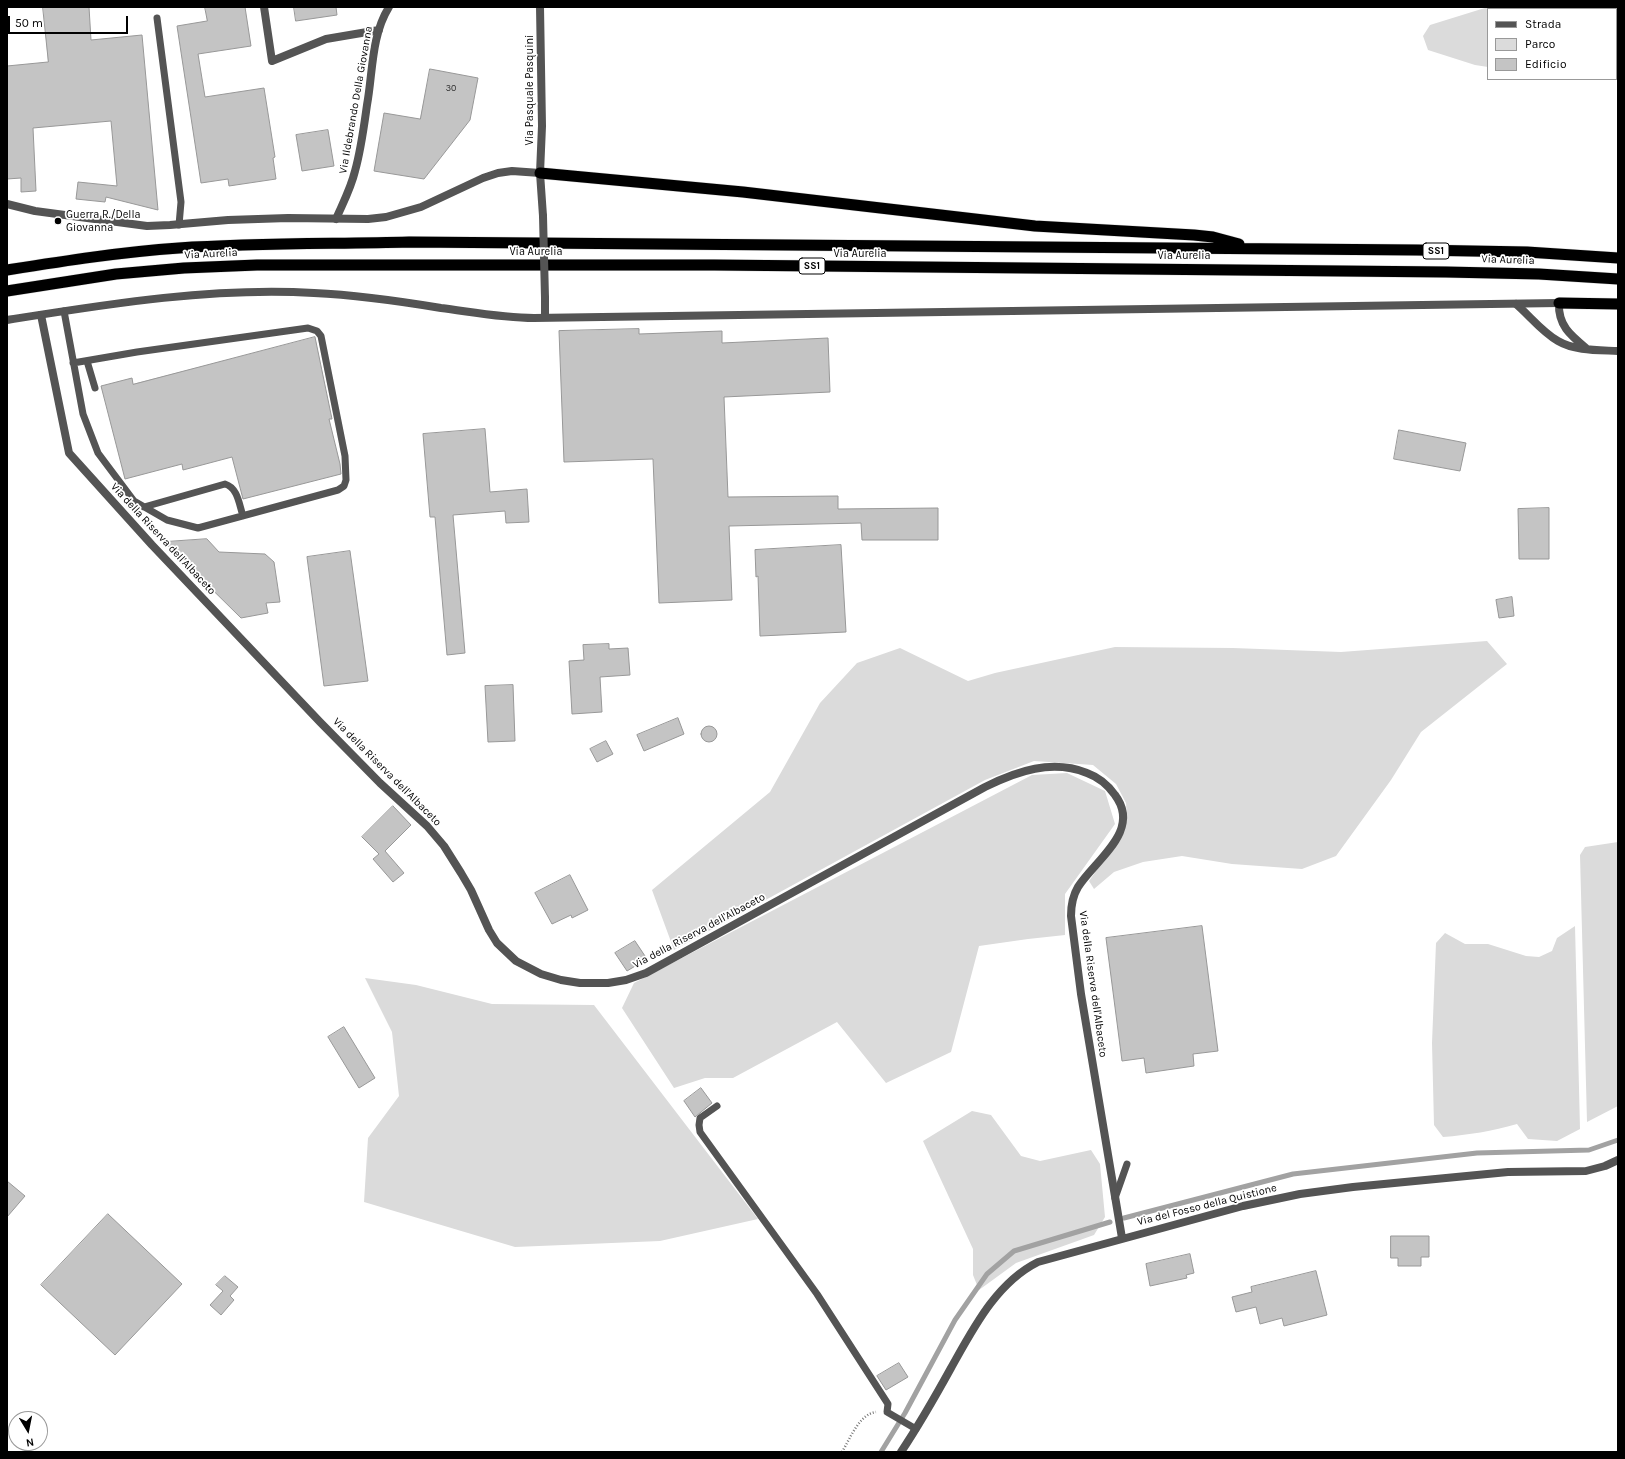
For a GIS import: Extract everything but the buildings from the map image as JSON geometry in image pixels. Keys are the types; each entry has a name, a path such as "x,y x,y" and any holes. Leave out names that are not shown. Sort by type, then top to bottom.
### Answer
{"highway":[{"path":"540,173 742,192 1035,226 1194,235 1213,238 1255,249"},
{"name":"Via Aurelia","path":"7,270 113,254 178,248 394,243 1505,252 1618,258"},
{"name":"Via Aurelia","path":"7,291 116,274 184,268 257,265 714,265 1452,272 1539,274 1618,279"},
{"path":"1559,303 1618,304"}],"street":[{"path":"264,7 272,61 326,39 379,30"},
{"name":"Via Ildebrando Della Giovanna","path":"336,219 348,194 356,170 379,30 383,17 389,7"},
{"name":"Via Pasquale Pasquini","path":"540,7 542,126 540,173 543,216 546,318"},
{"path":"7,204 35,211 147,226 179,225 228,220 288,218 368,219 386,217 421,207 483,178 498,173 512,171 540,173"},
{"path":"7,320 121,303 210,294 283,291 393,300 511,318 1559,303 1560,314 1564,326 1572,337 1586,348"},
{"path":"1516,304 1555,340 1568,346 1618,351"},
{"name":"Via della Riserva dell'Albaceto","path":"42,315 68,453 152,545 320,722 380,783 427,826 444,846 461,873 497,943 516,961 541,974 567,981 601,984 626,980 646,973 985,787 1013,774 1038,768 1063,767 1076,769 1090,774 1100,780 1117,798 1122,812 1123,825 1117,839 1107,853 1078,887 1072,904 1071,916 1081,994 1122,1238"},
{"name":"Via del Fosso della Quistione","path":"901,1452 916,1429 977,1322 1007,1284 1028,1267 1038,1262 1122,1238 1266,1201 1306,1193 1508,1172 1586,1171 1605,1166 1618,1160"}],"lane":[{"path":"157,18 181,202 179,225"},
{"path":"64,311 73,363 83,414 98,454 134,501 167,520 198,528 338,490 344,486 346,480 345,456 321,336 317,331 308,328 73,363"},
{"path":"87,361 94,388"},
{"path":"144,507 225,484 231,486 235,492 242,516"},
{"path":"717,1106 700,1118 700,1132 817,1294 888,1404 890,1414 916,1429"},
{"path":"1115,1198 1127,1164"}],"path":[{"path":"842,1452 862,1419 872,1412 880,1411 890,1414"}],"green space":[{"path":"1488,7 1618,7 1617,16 1617,8 1487,8 1487,67 1475,65 1428,50 1423,36 1430,25"},
{"path":"1487,641 1507,664 1421,732 1391,780 1336,856 1302,869 1232,864 1182,856 1143,862 1114,872 1094,889 1089,881 1120,837 1127,821 1126,803 1116,784 1093,765 1034,761 985,780 674,950 652,890 770,792 820,703 857,663 900,648 968,681 995,673 1115,647 1233,648 1341,652"},
{"path":"1067,773 1105,791 1115,824 1065,894 1065,935 979,946 951,1052 886,1083 837,1022 733,1078 705,1078 674,1088 622,1008 634,983 1032,775"},
{"path":"1618,842 1618,1106 1587,1122 1580,855 1585,847"},
{"path":"1575,926 1580,1129 1557,1141 1528,1139 1517,1124 1499,1129 1443,1137 1434,1125 1432,1043 1436,943 1445,933 1465,944 1488,944 1526,956 1539,957 1552,951 1557,938"},
{"path":"365,978 416,985 492,1004 594,1005 758,1219 660,1241 515,1247 364,1202 368,1138 399,1096 392,1032"},
{"path":"972,1111 991,1115 1021,1156 1040,1161 1091,1150 1100,1164 1105,1217 1094,1235 1016,1263 979,1290 973,1275 973,1249 923,1141"}],"waterway":[{"path":"1124,1218 1293,1174 1477,1153 1589,1150 1618,1140"},
{"path":"881,1452 905,1413 955,1320 987,1274 1014,1251 1110,1222"}],"place":[{"name":"Guerra R./Della Giovanna","path":"58,221"}]}
